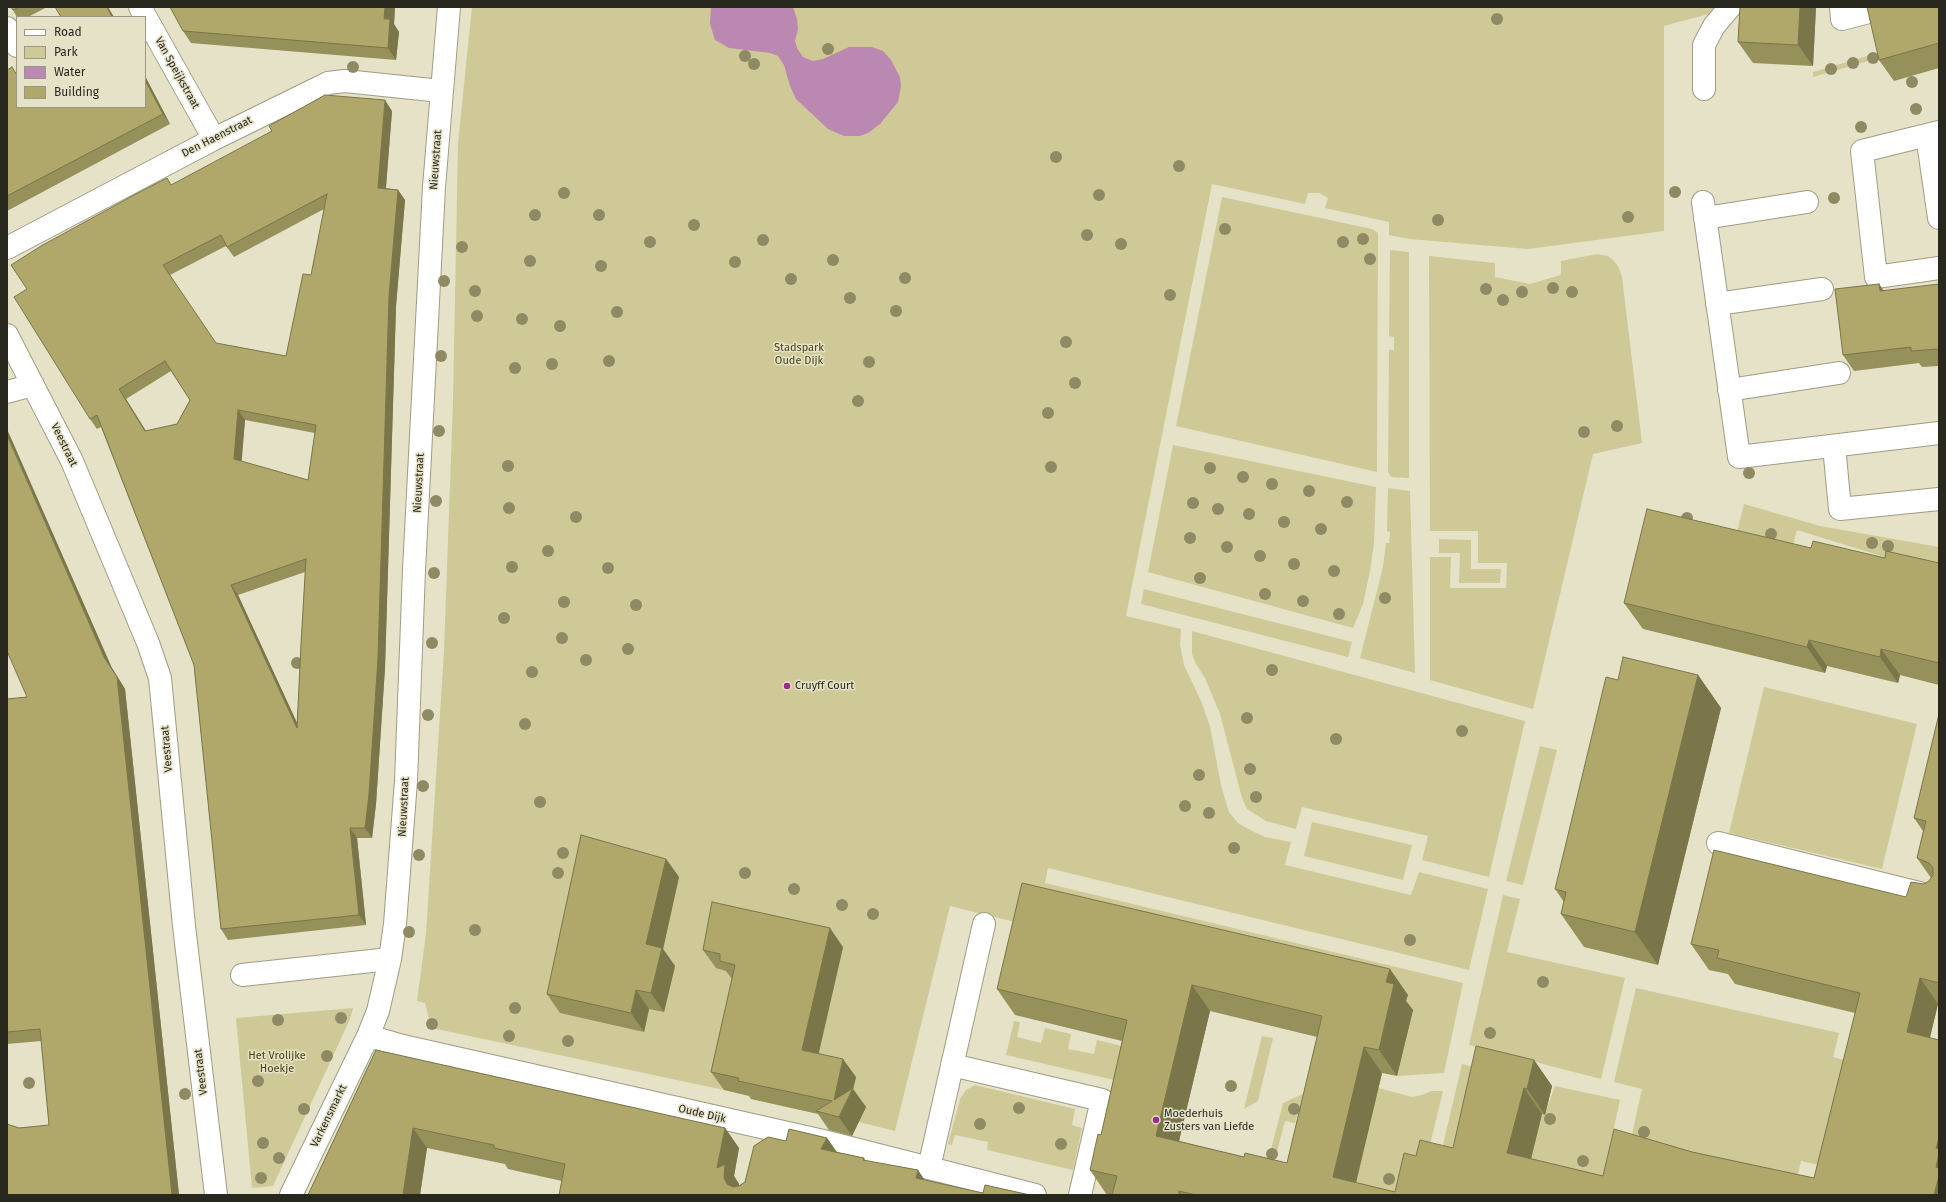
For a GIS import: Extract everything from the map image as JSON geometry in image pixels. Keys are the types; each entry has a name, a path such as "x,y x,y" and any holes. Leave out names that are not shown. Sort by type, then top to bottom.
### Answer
{"street":[{"name":"Van Speijkstraat","path":"140,7 145,16"},
{"name":"Nieuwstraat","path":"368,1036 383,992 390,959 398,892 405,794 434,187 449,7"},
{"path":"1704,89 1704,46 1714,26 1730,7"},
{"path":"1841,7 1842,19 1888,7"},
{"name":"Van Speijkstraat","path":"146,18 214,139"},
{"path":"7,28 16,44"},
{"name":"Den Haenstraat","path":"7,248 214,139 328,82 346,81 441,91"},
{"path":"1939,218 1933,134 1862,151 1876,277 1939,268"},
{"path":"1807,202 1704,210 1739,457 1939,433"},
{"path":"1717,304 1822,289"},
{"name":"Veestraat","path":"7,334 64,444 89,498 148,643 160,678 184,926 216,1195"},
{"path":"1729,390 1839,374"},
{"path":"7,392 33,385"},
{"path":"1834,446 1840,509 1939,499"},
{"path":"1718,843 1939,898"},
{"path":"929,1168 984,924"},
{"path":"242,975 390,959"},
{"name":"Oude Dijk","path":"368,1036 403,1046 763,1128 1036,1195"},
{"name":"Varkensmarkt","path":"290,1195 368,1036"},
{"path":"952,1065 1102,1100 1080,1195"},
{"path":"759,1150 763,1128"}],"green space":[{"name":"Stadspark Oude Dijk","path":"472,7 1717,7 1716,12 1664,26 1664,231 1528,249 1409,239 1389,235 1389,222 1325,208 1328,198 1319,193 1308,193 1305,204 1212,184 1126,616 1181,629 1180,645 1184,665 1201,701 1210,726 1221,785 1229,812 1238,823 1250,830 1265,837 1291,842 1285,865 1411,895 1419,872 1488,889 1469,970 1048,868 1045,883 1463,983 1444,1073 1397,1076 1413,1010 1405,1008 1408,995 1035,927 950,906 895,1131 859,1122 733,973 733,1051 724,1090 427,1027 429,1019 425,1003 417,1001 426,934 444,651 453,401 458,143"},
{"path":"1888,50 1889,55 1813,77 1813,72"},
{"path":"1222,197 1372,229 1378,233 1377,472 1176,426"},
{"path":"1390,250 1409,252 1409,478 1391,477 1388,472 1389,350 1394,350 1394,337 1389,336"},
{"path":"1597,254 1608,256 1613,260 1618,266 1622,277 1642,443 1593,454 1533,709 1430,680 1430,557 1451,557 1450,588 1506,588 1507,563 1478,563 1478,531 1430,531 1429,256 1495,263 1495,277 1530,284 1561,275 1561,261"},
{"path":"1173,445 1376,487 1374,543 1370,571 1363,604 1353,628 1148,572"},
{"path":"1388,488 1410,491 1415,673 1360,658 1383,567 1386,543 1389,543 1390,532 1387,531"},
{"path":"1744,504 1820,526 1939,547 1939,574 1797,530 1791,553 1736,536"},
{"path":"1439,539 1471,540 1471,569 1501,569 1500,583 1459,583 1460,553 1439,553"},
{"path":"1144,589 1352,642 1348,657 1141,604"},
{"path":"1192,631 1525,721 1489,877 1422,860 1428,836 1302,807 1296,829 1266,821 1247,809 1242,798 1220,714 1205,678 1196,664 1192,654"},
{"path":"1764,687 1917,724 1882,869 1729,833"},
{"path":"1540,746 1557,750 1523,885 1506,881"},
{"path":"1312,822 1412,845 1403,880 1304,856"},
{"path":"1503,895 1520,899 1507,952 1625,978 1601,1079 1469,1045"},
{"path":"1636,988 1839,1033 1833,1057 1855,1063 1828,1167 1801,1161 1796,1183 1630,1143 1642,1089 1614,1082"},
{"name":"Het Vrolijke Hoekje","path":"353,1008 350,1019 273,1186 252,1188 236,1018"},
{"path":"1014,1021 1020,1022 1017,1037 1041,1043 1045,1028 1071,1034 1068,1049 1094,1054 1097,1040 1122,1046 1114,1080 1006,1055"},
{"path":"1262,1036 1273,1038 1258,1101 1244,1109"},
{"path":"1462,1064 1510,1076 1490,1113 1438,1166"},
{"path":"975,1085 1075,1109 1072,1125 1082,1128 1073,1170 987,1150 988,1142 955,1135 952,1145 948,1144 960,1099 966,1090"},
{"path":"1555,1086 1620,1100 1599,1195 1526,1179 1542,1114 1545,1114"},
{"path":"1378,1088 1412,1097 1431,1091 1443,1091 1418,1195 1353,1195"},
{"path":"1303,1094 1295,1123 1285,1121 1274,1163 1268,1161 1283,1103"}],"water":[{"path":"711,7 793,7 797,19 798,29 795,41 797,48 803,57 813,61 823,59 849,47 872,47 883,51 891,60 900,77 901,86 898,102 880,124 868,133 860,136 844,136 828,129 796,99 790,86 784,65 778,56 770,53 729,48 715,40 710,24"}],"building":[{"path":"11,7 19,7 13,10"},
{"path":"55,7 107,7 112,16 60,16"},
{"path":"170,7 385,7 384,19 390,19 388,48 183,31"},
{"path":"1740,7 1800,7 1798,45 1738,42"},
{"path":"1867,7 1939,7 1939,43 1879,60"},
{"path":"12,67 16,73 16,108 146,108 146,82 163,114 7,196 7,70"},
{"path":"325,95 385,100 378,188 398,190 389,296 378,658 369,794 365,828 350,828 359,915 221,929 194,665 97,415 90,419 14,297 27,289 11,265 41,246 167,178 171,185 272,131 269,126","holes":["327,194 311,275 303,274 286,356 216,343 163,265 221,235 227,247","165,361 190,400 177,424 145,431 119,389","238,410 316,425 308,480 234,459","306,559 297,728 231,585"]},
{"path":"1879,284 1880,291 1939,284 1939,349 1911,351 1911,347 1843,355 1835,289"},
{"path":"7,435 104,657 117,677 172,1195 7,1195 7,1124 19,1128 49,1125 40,1029 7,1032 7,699 27,697 7,651"},
{"path":"1647,509 1811,548 1813,541 1885,558 1886,551 1939,563 1939,663 1881,649 1880,657 1809,640 1807,647 1624,603"},
{"path":"1623,657 1698,675 1635,932 1561,914 1566,892 1555,889 1606,677 1618,680"},
{"path":"1939,714 1939,983 1920,978 1907,1032 1939,1040 1939,1138 1936,1148 1939,1149 1939,1154 1936,1167 1939,1168 1939,1176 1934,1195 1196,1195 1179,1191 1179,1195 1112,1195 1117,1176 1090,1170 1098,1134 1101,1135 1127,1020 997,989 1022,883 1390,969 1386,982 1394,984 1379,1050 1364,1047 1333,1177 1395,1192 1404,1153 1416,1156 1420,1140 1453,1148 1476,1046 1534,1060 1527,1089 1524,1088 1507,1153 1603,1176 1614,1129 1692,1152 1814,1178 1860,993 1717,958 1719,950 1691,944 1714,850 1906,897 1911,882 1924,884 1929,881 1933,875 1933,868 1929,863 1917,858 1926,821 1914,818","holes":["1192,985 1322,1016 1287,1163 1245,1153 1244,1157 1156,1136"]},
{"path":"581,835 666,859 646,944 662,948 651,993 636,990 631,1013 547,994"},
{"path":"712,902 830,928 802,1050 843,1059 834,1100 853,1088 839,1117 816,1111 832,1101 738,1081 739,1078 711,1072 735,965 720,961 720,954 703,950"},
{"path":"376,1050 725,1128 717,1168 725,1164 724,1178 727,1184 733,1187 739,1186 745,1182 754,1146 768,1137 786,1141 789,1129 827,1138 821,1149 864,1158 863,1160 918,1170 916,1178 983,1193 985,1185 1030,1195 559,1195 565,1164 494,1148 494,1145 413,1128 403,1195 308,1195"}],"place":[{"name":"Cruyff Court","path":"787,686"},
{"name":"Moederhuis Zusters van Liefde","path":"1156,1120"}]}
